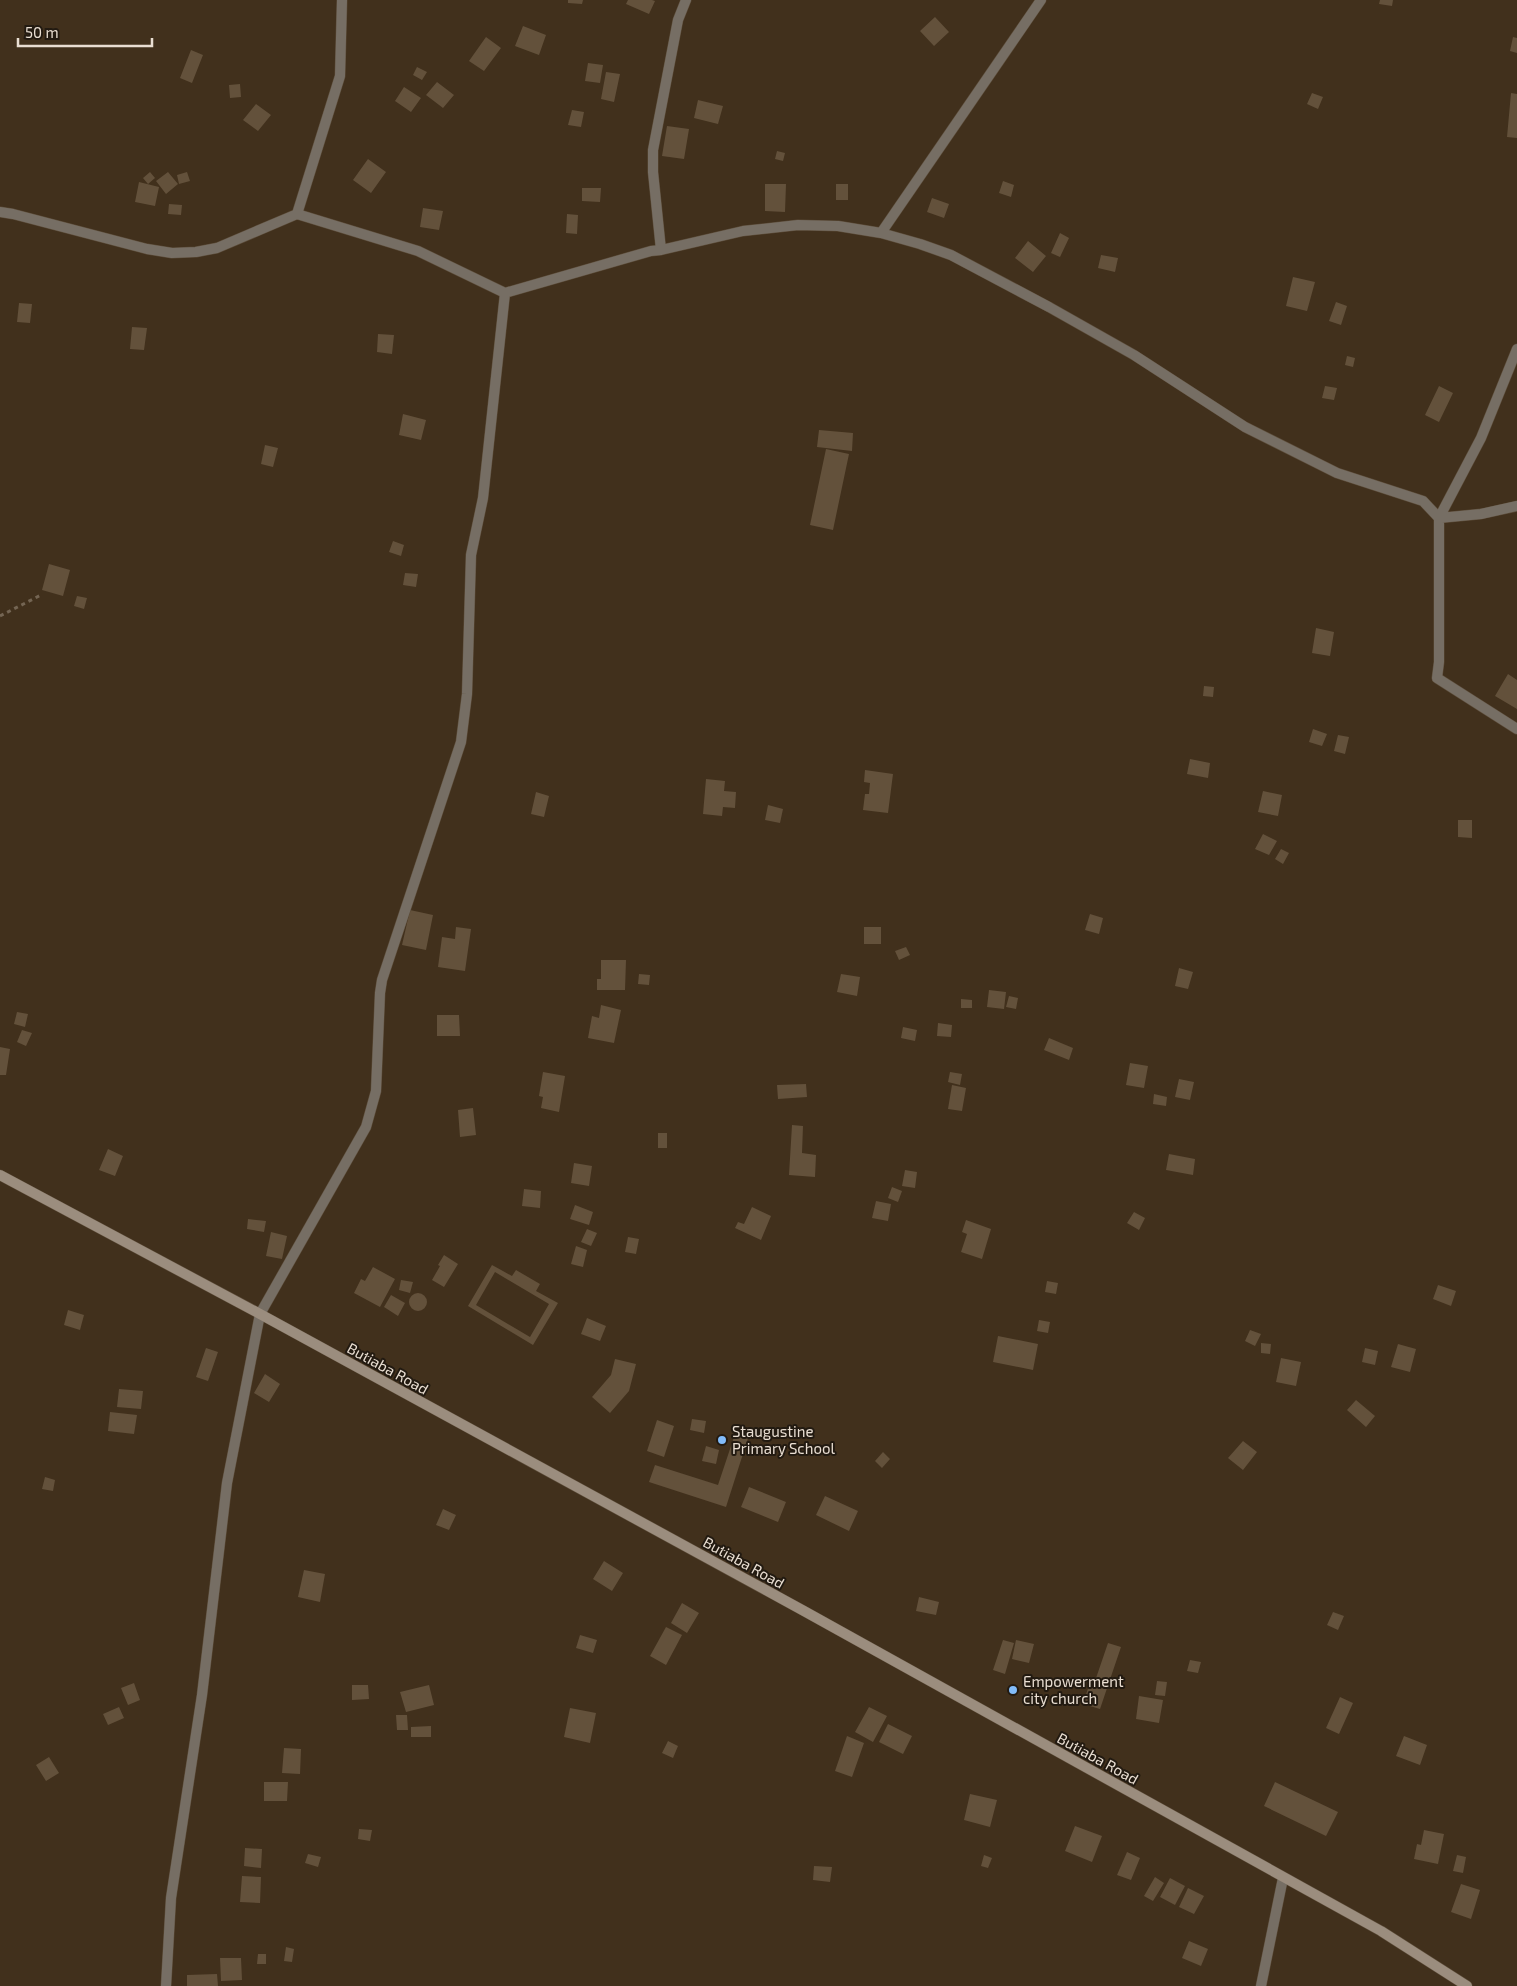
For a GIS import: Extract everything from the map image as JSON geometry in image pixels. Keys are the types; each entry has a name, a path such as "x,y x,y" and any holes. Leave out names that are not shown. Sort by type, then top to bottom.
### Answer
{"main road":[{"name":"Butiaba Road","path":"0,1175 260,1314 804,1611 1380,1931 1467,1986"}],"street":[{"path":"297,214 340,76 342,0"},
{"path":"661,250 653,172 653,150 678,20 686,0"},
{"path":"881,233 1041,0"},
{"path":"0,212 147,249 172,253 196,252 217,248 297,214 418,251 505,293 627,257 743,230 798,225 838,226 881,233 951,255 1049,306 1134,355 1245,427 1337,473 1423,501 1439,518"},
{"path":"166,1986 171,1898 202,1695 227,1483 260,1314 366,1127 376,1091 382,980 461,742 467,694 471,555 483,498 505,293"},
{"path":"1517,349 1481,438 1439,518 1439,662 1437,678 1517,729"},
{"path":"1439,518 1481,514 1517,506"},
{"path":"1262,1986 1283,1878"}],"path":[{"path":"0,616 42,596"}],"building":[{"path":"568,0 583,0 582,4 568,3"},
{"path":"628,0 655,1 649,14 626,4"},
{"path":"1380,0 1393,0 1392,6 1379,4"},
{"path":"935,17 949,32 934,46 920,31"},
{"path":"523,26 546,35 539,55 515,46"},
{"path":"486,37 501,48 484,71 469,61"},
{"path":"1513,37 1517,38 1517,53 1510,51"},
{"path":"191,50 203,55 192,83 180,78"},
{"path":"588,63 603,65 600,83 585,81"},
{"path":"417,67 427,72 422,80 413,75"},
{"path":"606,72 620,74 614,102 601,99"},
{"path":"437,82 454,95 443,108 426,95"},
{"path":"240,84 241,97 230,98 229,85"},
{"path":"404,87 421,98 411,112 395,101"},
{"path":"1312,93 1323,97 1318,109 1307,104"},
{"path":"1511,93 1517,94 1517,138 1507,137"},
{"path":"698,100 723,106 718,124 694,118"},
{"path":"256,104 271,115 258,131 243,120"},
{"path":"572,110 584,112 581,127 568,125"},
{"path":"667,126 689,129 684,159 662,156"},
{"path":"777,151 785,153 783,161 775,159"},
{"path":"368,159 386,172 371,193 353,180"},
{"path":"150,172 155,178 148,184 143,178"},
{"path":"168,172 178,184 166,194 156,181"},
{"path":"187,172 190,181 179,184 177,175"},
{"path":"1003,181 1014,185 1011,197 999,193"},
{"path":"139,182 159,187 155,206 135,202"},
{"path":"765,184 786,184 785,212 765,211"},
{"path":"836,184 848,184 848,200 836,200"},
{"path":"582,188 601,188 600,202 582,201"},
{"path":"932,198 949,204 944,218 927,212"},
{"path":"169,204 182,205 181,215 168,214"},
{"path":"423,208 443,211 439,230 420,227"},
{"path":"567,214 578,215 577,234 566,233"},
{"path":"1060,233 1069,238 1060,257 1051,253"},
{"path":"1028,241 1046,256 1033,272 1015,258"},
{"path":"1101,255 1118,258 1115,272 1098,268"},
{"path":"1293,277 1315,282 1307,311 1286,306"},
{"path":"1336,302 1347,306 1341,325 1329,321"},
{"path":"19,303 32,304 30,323 17,322"},
{"path":"132,327 147,328 144,350 130,349"},
{"path":"378,334 394,335 392,354 377,352"},
{"path":"1347,356 1355,358 1353,367 1345,365"},
{"path":"1325,386 1337,388 1334,400 1322,398"},
{"path":"1439,386 1453,393 1439,422 1425,415"},
{"path":"403,414 426,420 421,440 399,435"},
{"path":"819,430 853,433 852,451 817,447"},
{"path":"265,445 278,448 273,467 261,464"},
{"path":"826,449 849,454 833,530 810,525"},
{"path":"393,541 404,545 401,556 389,552"},
{"path":"49,564 70,570 63,596 42,590"},
{"path":"405,573 418,574 416,587 403,585"},
{"path":"77,596 87,598 84,609 74,606"},
{"path":"1316,628 1334,632 1330,656 1312,653"},
{"path":"1508,674 1517,680 1517,709 1495,696"},
{"path":"1204,686 1214,687 1213,697 1203,696"},
{"path":"1313,729 1327,734 1322,746 1309,742"},
{"path":"1338,735 1349,737 1345,754 1334,751"},
{"path":"1190,759 1210,763 1208,778 1187,774"},
{"path":"865,770 893,774 888,813 863,810 865,794 869,794 870,783 864,782"},
{"path":"706,779 725,781 724,791 736,792 735,808 723,807 722,816 703,814"},
{"path":"1263,791 1282,795 1278,816 1258,812"},
{"path":"536,792 549,796 544,817 531,814"},
{"path":"768,805 783,809 780,823 765,820"},
{"path":"1458,820 1472,820 1472,838 1458,837"},
{"path":"1263,834 1277,841 1269,855 1255,849"},
{"path":"1281,849 1289,853 1283,864 1275,859"},
{"path":"410,910 433,915 426,950 402,945"},
{"path":"1090,914 1103,918 1099,934 1085,930"},
{"path":"456,927 471,929 465,971 438,967 442,937 455,939"},
{"path":"864,927 881,927 881,944 864,944"},
{"path":"906,947 910,955 899,960 895,951"},
{"path":"601,960 626,960 625,990 597,990 597,979 601,979"},
{"path":"1179,968 1193,972 1188,989 1175,986"},
{"path":"639,974 650,975 649,985 638,984"},
{"path":"841,974 860,977 857,996 837,992"},
{"path":"989,990 1006,992 1004,1009 987,1007"},
{"path":"1009,996 1018,998 1016,1009 1006,1007"},
{"path":"961,999 972,1000 972,1008 961,1008"},
{"path":"601,1005 621,1010 614,1043 588,1038 592,1016 599,1018"},
{"path":"17,1012 28,1014 25,1027 14,1024"},
{"path":"437,1015 459,1015 460,1036 437,1036"},
{"path":"938,1023 952,1025 951,1037 937,1036"},
{"path":"903,1027 917,1030 915,1041 901,1038"},
{"path":"22,1030 32,1033 26,1046 17,1042"},
{"path":"1049,1038 1073,1048 1069,1060 1044,1050"},
{"path":"0,1047 10,1049 6,1075 0,1075"},
{"path":"1130,1063 1148,1066 1144,1088 1126,1085"},
{"path":"543,1072 565,1076 559,1112 541,1108 543,1097 539,1096"},
{"path":"950,1072 962,1074 960,1085 948,1082"},
{"path":"1179,1079 1194,1082 1190,1100 1175,1097"},
{"path":"806,1084 807,1097 778,1099 777,1085"},
{"path":"952,1085 966,1088 962,1111 948,1109"},
{"path":"1154,1094 1167,1097 1166,1106 1153,1104"},
{"path":"473,1108 476,1135 460,1137 458,1110"},
{"path":"792,1125 803,1126 802,1153 816,1155 815,1177 789,1175"},
{"path":"658,1133 667,1133 667,1148 658,1148"},
{"path":"108,1149 123,1156 115,1176 99,1170"},
{"path":"1169,1154 1195,1159 1193,1175 1166,1170"},
{"path":"574,1163 592,1166 589,1186 571,1183"},
{"path":"905,1170 917,1172 915,1188 902,1186"},
{"path":"892,1187 902,1191 898,1202 888,1198"},
{"path":"524,1189 541,1191 540,1208 522,1206"},
{"path":"876,1201 891,1204 888,1221 872,1218"},
{"path":"575,1205 593,1212 589,1225 570,1219"},
{"path":"752,1207 771,1216 761,1240 735,1228 738,1222 744,1224"},
{"path":"1134,1212 1145,1218 1139,1230 1127,1223"},
{"path":"248,1219 266,1221 264,1232 247,1229"},
{"path":"966,1220 991,1229 982,1259 961,1252 967,1234 962,1232"},
{"path":"587,1229 597,1233 591,1246 581,1242"},
{"path":"271,1232 287,1236 282,1259 266,1256"},
{"path":"628,1237 639,1239 636,1254 625,1252"},
{"path":"576,1246 587,1250 583,1267 571,1264"},
{"path":"444,1255 458,1264 444,1287 432,1280"},
{"path":"492,1265 512,1276 516,1270 540,1284 536,1291 558,1303 533,1345 468,1306","holes":["495,1272 549,1304 530,1337 476,1305"]},
{"path":"373,1267 395,1279 380,1307 354,1293 361,1279 365,1281"},
{"path":"401,1280 413,1282 410,1293 399,1290"},
{"path":"1047,1281 1058,1283 1056,1294 1045,1292"},
{"path":"1438,1285 1456,1291 1451,1306 1433,1299"},
{"path":"418,1293 424,1296 427,1302 424,1308 418,1311 412,1308 409,1302 412,1296"},
{"path":"391,1295 405,1303 398,1316 384,1307"},
{"path":"68,1310 84,1315 80,1330 64,1325"},
{"path":"587,1318 606,1326 600,1341 581,1334"},
{"path":"1039,1320 1050,1322 1048,1333 1037,1331"},
{"path":"1250,1330 1261,1334 1255,1346 1245,1341"},
{"path":"998,1336 1038,1344 1033,1370 993,1362"},
{"path":"1261,1343 1271,1344 1270,1354 1261,1353"},
{"path":"1398,1344 1416,1349 1410,1372 1391,1367"},
{"path":"206,1348 218,1352 208,1381 196,1377"},
{"path":"1365,1348 1378,1351 1375,1365 1362,1362"},
{"path":"1281,1358 1301,1362 1296,1386 1276,1382"},
{"path":"615,1359 636,1364 629,1391 610,1413 592,1397 611,1375"},
{"path":"265,1374 280,1384 269,1402 254,1393"},
{"path":"119,1389 143,1391 141,1409 117,1407"},
{"path":"1356,1400 1375,1416 1366,1427 1347,1410"},
{"path":"110,1412 137,1415 134,1434 108,1431"},
{"path":"692,1419 706,1421 704,1433 690,1430"},
{"path":"657,1420 674,1426 664,1457 647,1451"},
{"path":"736,1431 749,1435 726,1507 649,1482 655,1465 718,1485"},
{"path":"1243,1441 1257,1452 1243,1470 1228,1458"},
{"path":"706,1446 719,1450 716,1464 702,1461"},
{"path":"883,1452 890,1459 882,1468 875,1461"},
{"path":"45,1477 55,1480 53,1491 42,1489"},
{"path":"749,1487 786,1502 778,1522 741,1507"},
{"path":"825,1496 858,1511 849,1531 816,1515"},
{"path":"443,1509 456,1515 449,1530 436,1525"},
{"path":"604,1561 623,1573 612,1591 593,1579"},
{"path":"304,1570 325,1574 320,1602 298,1597"},
{"path":"919,1597 939,1602 936,1615 916,1611"},
{"path":"682,1603 699,1613 687,1633 671,1623"},
{"path":"1333,1612 1344,1616 1338,1630 1327,1625"},
{"path":"666,1627 682,1635 666,1665 650,1656"},
{"path":"580,1635 597,1640 593,1653 576,1648"},
{"path":"1003,1640 1014,1643 1005,1674 993,1670"},
{"path":"1016,1640 1034,1644 1029,1663 1012,1659"},
{"path":"1108,1643 1121,1647 1100,1709 1083,1704 1090,1682 1094,1684"},
{"path":"1190,1660 1201,1662 1198,1673 1187,1671"},
{"path":"1157,1681 1167,1682 1165,1696 1155,1695"},
{"path":"134,1683 140,1700 128,1705 121,1688"},
{"path":"352,1685 368,1685 369,1699 352,1700"},
{"path":"429,1685 434,1705 406,1712 400,1692"},
{"path":"1139,1696 1163,1700 1159,1723 1136,1719"},
{"path":"1340,1697 1353,1703 1339,1734 1326,1728"},
{"path":"119,1707 124,1718 108,1725 103,1714"},
{"path":"869,1707 887,1716 873,1742 855,1732"},
{"path":"570,1708 596,1713 590,1743 564,1737"},
{"path":"396,1715 407,1715 408,1730 397,1730"},
{"path":"888,1724 912,1736 903,1754 879,1742"},
{"path":"431,1726 431,1737 411,1737 411,1727"},
{"path":"847,1736 864,1743 852,1777 835,1771"},
{"path":"1404,1736 1427,1745 1420,1765 1396,1756"},
{"path":"668,1741 678,1746 673,1758 662,1753"},
{"path":"284,1748 301,1749 300,1774 282,1773"},
{"path":"49,1757 59,1773 46,1781 36,1765"},
{"path":"264,1782 288,1782 287,1801 264,1801"},
{"path":"1275,1782 1338,1812 1326,1836 1264,1806"},
{"path":"970,1794 997,1800 990,1827 964,1820"},
{"path":"1075,1826 1102,1836 1092,1862 1065,1851"},
{"path":"359,1829 372,1830 370,1841 358,1839"},
{"path":"1424,1830 1444,1834 1438,1864 1414,1859 1417,1844 1421,1845"},
{"path":"245,1848 262,1849 261,1868 244,1866"},
{"path":"1127,1852 1140,1858 1131,1880 1117,1875"},
{"path":"308,1854 321,1857 318,1867 305,1863"},
{"path":"984,1855 992,1858 988,1868 981,1866"},
{"path":"1457,1855 1466,1857 1463,1873 1453,1871"},
{"path":"814,1866 832,1867 830,1882 813,1880"},
{"path":"242,1876 261,1877 260,1903 240,1902"},
{"path":"1155,1877 1164,1883 1153,1901 1144,1896"},
{"path":"1170,1878 1185,1886 1175,1905 1160,1897"},
{"path":"1461,1884 1480,1890 1471,1919 1451,1912"},
{"path":"1188,1888 1204,1896 1194,1914 1179,1907"},
{"path":"1189,1941 1208,1949 1201,1966 1182,1958"},
{"path":"286,1947 294,1949 292,1962 284,1961"},
{"path":"258,1954 266,1954 266,1964 257,1964"},
{"path":"220,1958 241,1958 242,1980 221,1981"},
{"path":"217,1974 218,1986 187,1986 187,1975"}],"place":[{"name":"Staugustine Primary School","path":"722,1440"},
{"name":"Empowerment city church","path":"1013,1690"}]}
